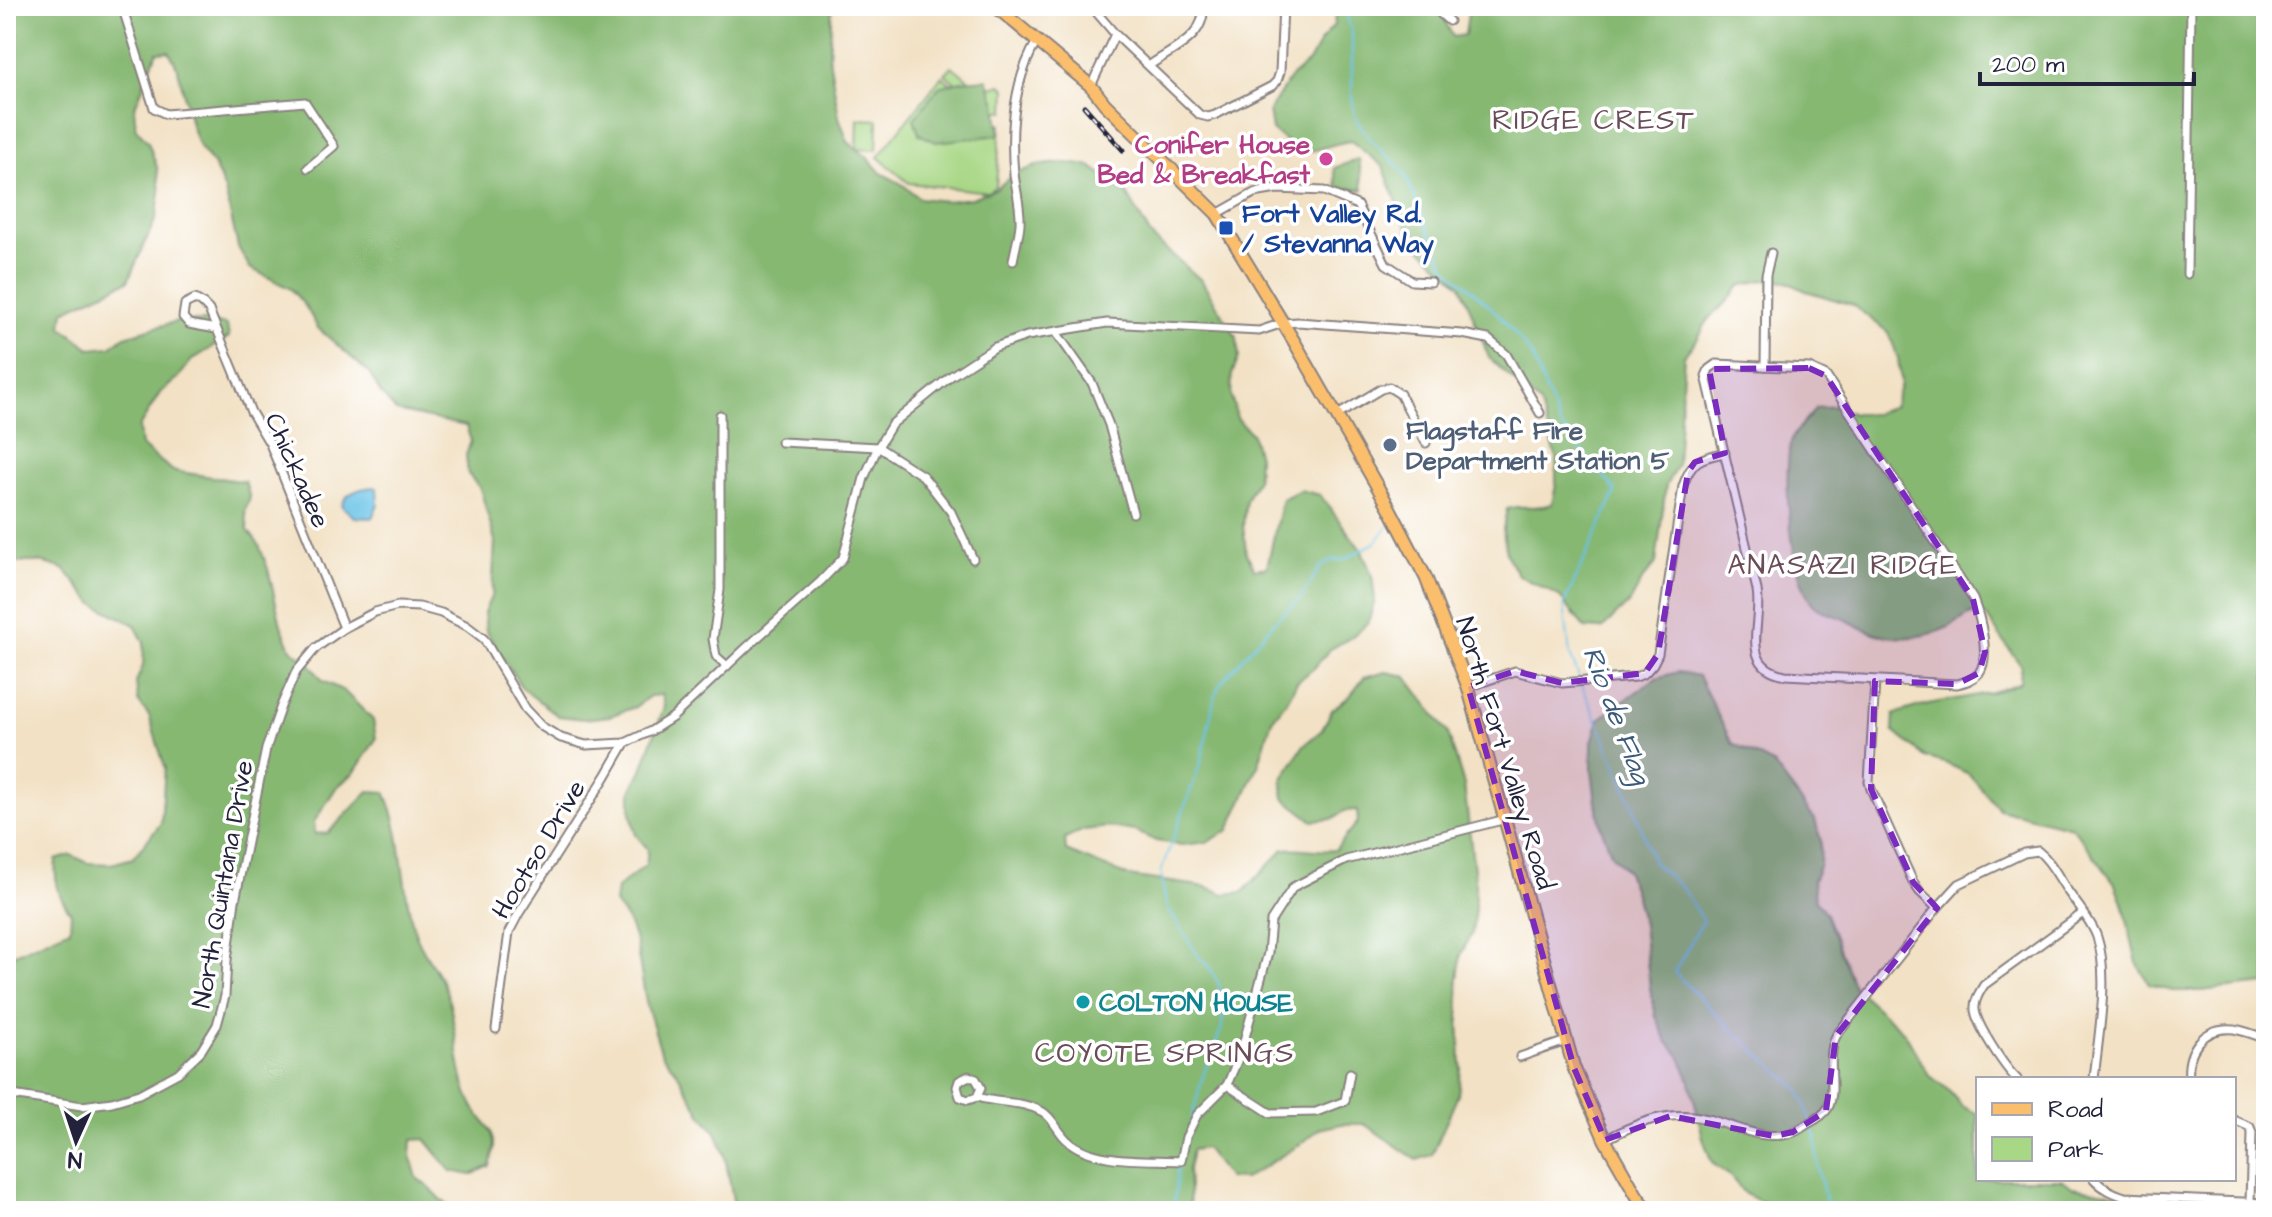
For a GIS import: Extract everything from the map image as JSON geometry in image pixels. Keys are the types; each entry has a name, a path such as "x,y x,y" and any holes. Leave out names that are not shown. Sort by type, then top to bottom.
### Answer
{"main road":[{"name":"North Fort Valley Road","path":"995,6 1091,86 1105,104 1217,214 1389,507 1426,578 1468,687 1574,1068 1605,1140 1649,1211"}],"street":[{"path":"122,6 154,108 166,114 305,102 334,146 308,168"},
{"path":"1091,6 1115,34 1200,115 1208,117 1277,81 1283,6"},
{"path":"1150,65 1196,33 1204,18 1203,6"},
{"path":"1418,6 1433,7 1449,21"},
{"path":"2187,274 2191,6"},
{"path":"1091,86 1115,34"},
{"path":"1013,261 1020,222 1013,134 1018,89 1037,41"},
{"path":"1217,214 1254,193 1277,189 1324,191 1357,205 1386,264 1412,281 1431,282"},
{"path":"1765,366 1766,275 1771,253"},
{"name":"Chickadee","path":"216,329 189,324 183,317 185,304 195,299 209,310 251,412 270,444 344,628"},
{"name":"North Quintana Drive","path":"6,1094 82,1106 112,1102 139,1094 178,1073 201,1051 217,1025 225,996 235,901 266,749 281,706 296,672 316,648 344,628 375,612 398,606 419,607 441,613 467,626 484,639 525,709 541,726 561,738 586,745 625,743 673,717 843,558 864,478 892,424 951,376 995,347 1027,336 1107,323 1259,331 1283,323 1318,323 1447,333 1488,339 1506,354 1540,413"},
{"path":"1056,332 1092,383 1109,425 1133,513"},
{"path":"1716,364 1809,368 1826,376 1973,599 1979,614 1985,652 1979,673 1969,681 1957,684 1875,681 1785,675 1775,673 1762,664 1755,648 1758,599 1725,453 1707,384 1709,369 1716,364"},
{"path":"1336,416 1389,387 1400,394 1426,443"},
{"path":"720,415 720,590 713,639 716,656 727,666"},
{"path":"781,442 878,447 923,476 951,512 973,559"},
{"path":"1468,687 1515,671 1562,683 1636,677 1645,673 1658,654 1683,486 1688,472 1695,462 1725,453"},
{"path":"1875,681 1869,782 1913,882 1937,908"},
{"name":"Hootso Drive","path":"496,1029 509,932 625,743"},
{"path":"977,1097 992,1102 1023,1104 1046,1114 1067,1141 1089,1154 1181,1161 1186,1137 1197,1115 1227,1085 1241,1052 1268,953 1271,921 1293,887 1346,860 1506,819"},
{"path":"1605,1140 1647,1121 1670,1116 1694,1116 1774,1136 1793,1132 1820,1117 1831,1098 1830,1057 1836,1036 1937,908 1959,884 2024,853 2038,851 2048,858 2052,869 2096,934 2103,967 2094,1077"},
{"path":"2016,1077 1981,1025 1975,1009 1977,997 1984,985 2083,913"},
{"path":"2189,1077 2188,1063 2195,1044 2207,1035 2220,1029 2236,1029 2266,1039"},
{"path":"1520,1057 1566,1041"},
{"path":"1227,1085 1270,1113 1316,1112 1345,1101 1350,1073"},
{"path":"2236,1121 2250,1127 2252,1133 2250,1202"},
{"path":"2096,1181 2125,1197 2266,1203"}],"highlighted area":[{"path":"1809,368 1826,376 1973,599 1985,652 1979,673 1957,684 1875,681 1871,789 1913,882 1937,908 1836,1036 1826,1111 1793,1132 1774,1136 1670,1116 1605,1140 1574,1068 1468,687 1515,671 1562,683 1645,673 1658,654 1688,472 1695,462 1725,453 1709,369"}],"green space":[{"path":"6,6 832,6 829,58 839,117 848,142 881,173 919,198 946,201 971,198 996,189 1014,174 1039,165 1065,163 1091,166 1127,194 1151,236 1202,281 1237,338 1239,357 1232,374 1231,396 1237,418 1252,435 1258,457 1257,479 1246,500 1243,526 1246,551 1254,569 1267,567 1282,499 1300,490 1320,495 1362,551 1372,575 1375,600 1368,623 1329,650 1297,682 1272,720 1258,766 1229,830 1208,842 1182,845 1109,827 1084,830 1065,838 1066,851 1128,876 1207,887 1224,894 1243,892 1284,849 1335,850 1358,822 1357,810 1344,811 1332,819 1313,821 1284,798 1282,780 1304,745 1322,730 1332,710 1350,696 1364,678 1386,672 1406,676 1448,733 1464,785 1475,879 1472,934 1461,954 1458,980 1461,1069 1458,1095 1432,1155 1417,1160 1364,1124 1341,1124 1319,1129 1301,1144 1244,1179 1228,1178 1205,1148 1192,1150 1188,1169 1190,1211 735,1211 725,1156 716,1132 701,1114 677,1072 662,1055 646,1002 636,943 627,919 615,904 617,888 646,865 648,849 636,835 631,813 631,791 642,770 664,707 662,695 650,696 635,707 610,716 584,719 558,716 522,688 486,631 484,612 492,595 495,541 480,488 468,474 466,455 471,441 466,426 396,411 369,373 318,328 291,289 250,268 238,247 225,191 215,167 200,149 191,125 178,69 169,51 157,52 134,109 136,128 148,142 157,167 160,192 156,218 128,281 64,311 62,327 91,349 110,347 125,336 178,321 227,325 229,337 192,360 178,378 160,393 139,427 141,446 173,471 245,482 250,498 245,511 248,530 259,545 268,569 281,625 291,649 309,663 323,681 344,691 373,720 376,739 354,773 336,788 314,822 315,834 328,833 369,791 385,792 396,826 414,929 447,993 465,1086 473,1106 490,1130 494,1148 490,1166 471,1175 451,1171 425,1139 412,1140 411,1156 417,1178 453,1211 6,1211 6,958 70,929 71,913 58,888 56,860 71,855 88,863 111,864 133,858 161,823 165,768 149,716 138,701 136,682 143,666 144,643 135,625 94,604 64,569 41,562 6,562"},
{"path":"1336,6 1441,6 1453,37 1465,35 1469,6 2266,6 2266,984 2172,991 2149,984 2137,963 2124,907 2114,882 2072,827 1999,809 1969,774 1925,757 1893,731 1894,715 1909,709 1989,693 2020,682 2021,666 1986,616 1970,614 1949,627 1926,635 1890,637 1822,611 1812,603 1799,572 1790,525 1788,457 1791,442 1816,408 1835,406 1853,414 1875,414 1894,406 1901,383 1898,358 1889,333 1853,305 1806,291 1785,281 1762,280 1740,286 1709,318 1684,356 1677,465 1666,485 1656,563 1631,601 1602,629 1585,628 1559,596 1518,575 1506,554 1503,529 1507,509 1552,504 1556,485 1556,456 1540,404 1489,358 1461,285 1411,239 1383,166 1351,141 1300,153 1272,130 1269,111 1291,77 1309,62 1334,25"},
{"path":"952,66 980,86 1001,84 1006,88 1005,111 989,111 945,74"},
{"path":"942,76 1001,125 996,186 988,192 909,183 878,157"},
{"path":"987,79 996,103 1000,135 936,142 919,134 914,119 939,87"},
{"path":"858,119 878,120 877,150 857,149"},
{"path":"1359,159 1363,190 1337,187 1334,168"},
{"path":"1678,672 1698,676 1732,743 1773,764 1815,820 1821,841 1820,864 1813,881 1815,899 1826,914 1854,987 1905,1033 1929,1075 1962,1106 1976,1113 1976,1181 2064,1181 2072,1187 2144,1198 2146,1210 1771,1211 1766,1204 1745,1194 1730,1176 1712,1163 1681,1058 1666,1040 1656,1016 1636,897 1627,872 1612,855 1602,830 1592,771 1592,742 1599,719 1656,678"}],"water":[{"path":"377,488 378,504 372,518 354,517 342,506 343,501 358,490"}],"waterway":[{"name":"Rio de Flag","path":"1344,6 1352,34 1352,98 1356,120 1373,142 1404,172 1448,270 1497,313 1517,336 1532,356 1560,425 1616,491 1564,604 1570,655 1579,677"},
{"path":"1191,1120 1203,1076 1222,1027 1223,1010 1219,984 1166,905 1161,871 1201,762 1215,695 1220,684 1274,622 1301,598 1320,567 1332,560 1343,560 1376,542 1391,523"},
{"name":"Rio de Flag","path":"1581,683 1632,803 1653,862 1682,888 1703,921 1674,972 1736,1034 1800,1090 1810,1120"},
{"name":"Rio de Flag","path":"1812,1126 1828,1211"},
{"path":"1173,1211 1178,1165"}],"railway":[{"path":"1084,106 1123,150"}],"place":[{"name":"Conifer House Bed & Breakfast","path":"1326,159"},
{"name":"Fort Valley Rd. / Stevanna Way","path":"1226,228"},
{"name":"Flagstaff Fire Department Station 5","path":"1390,445"},
{"name":"COLTON HOUSE","path":"1083,1002"}],"district":[{"name":"RIDGE CREST","path":"1594,119"},
{"name":"ANASAZI RIDGE","path":"1843,564"},
{"name":"COYOTE SPRINGS","path":"1165,1052"}]}
